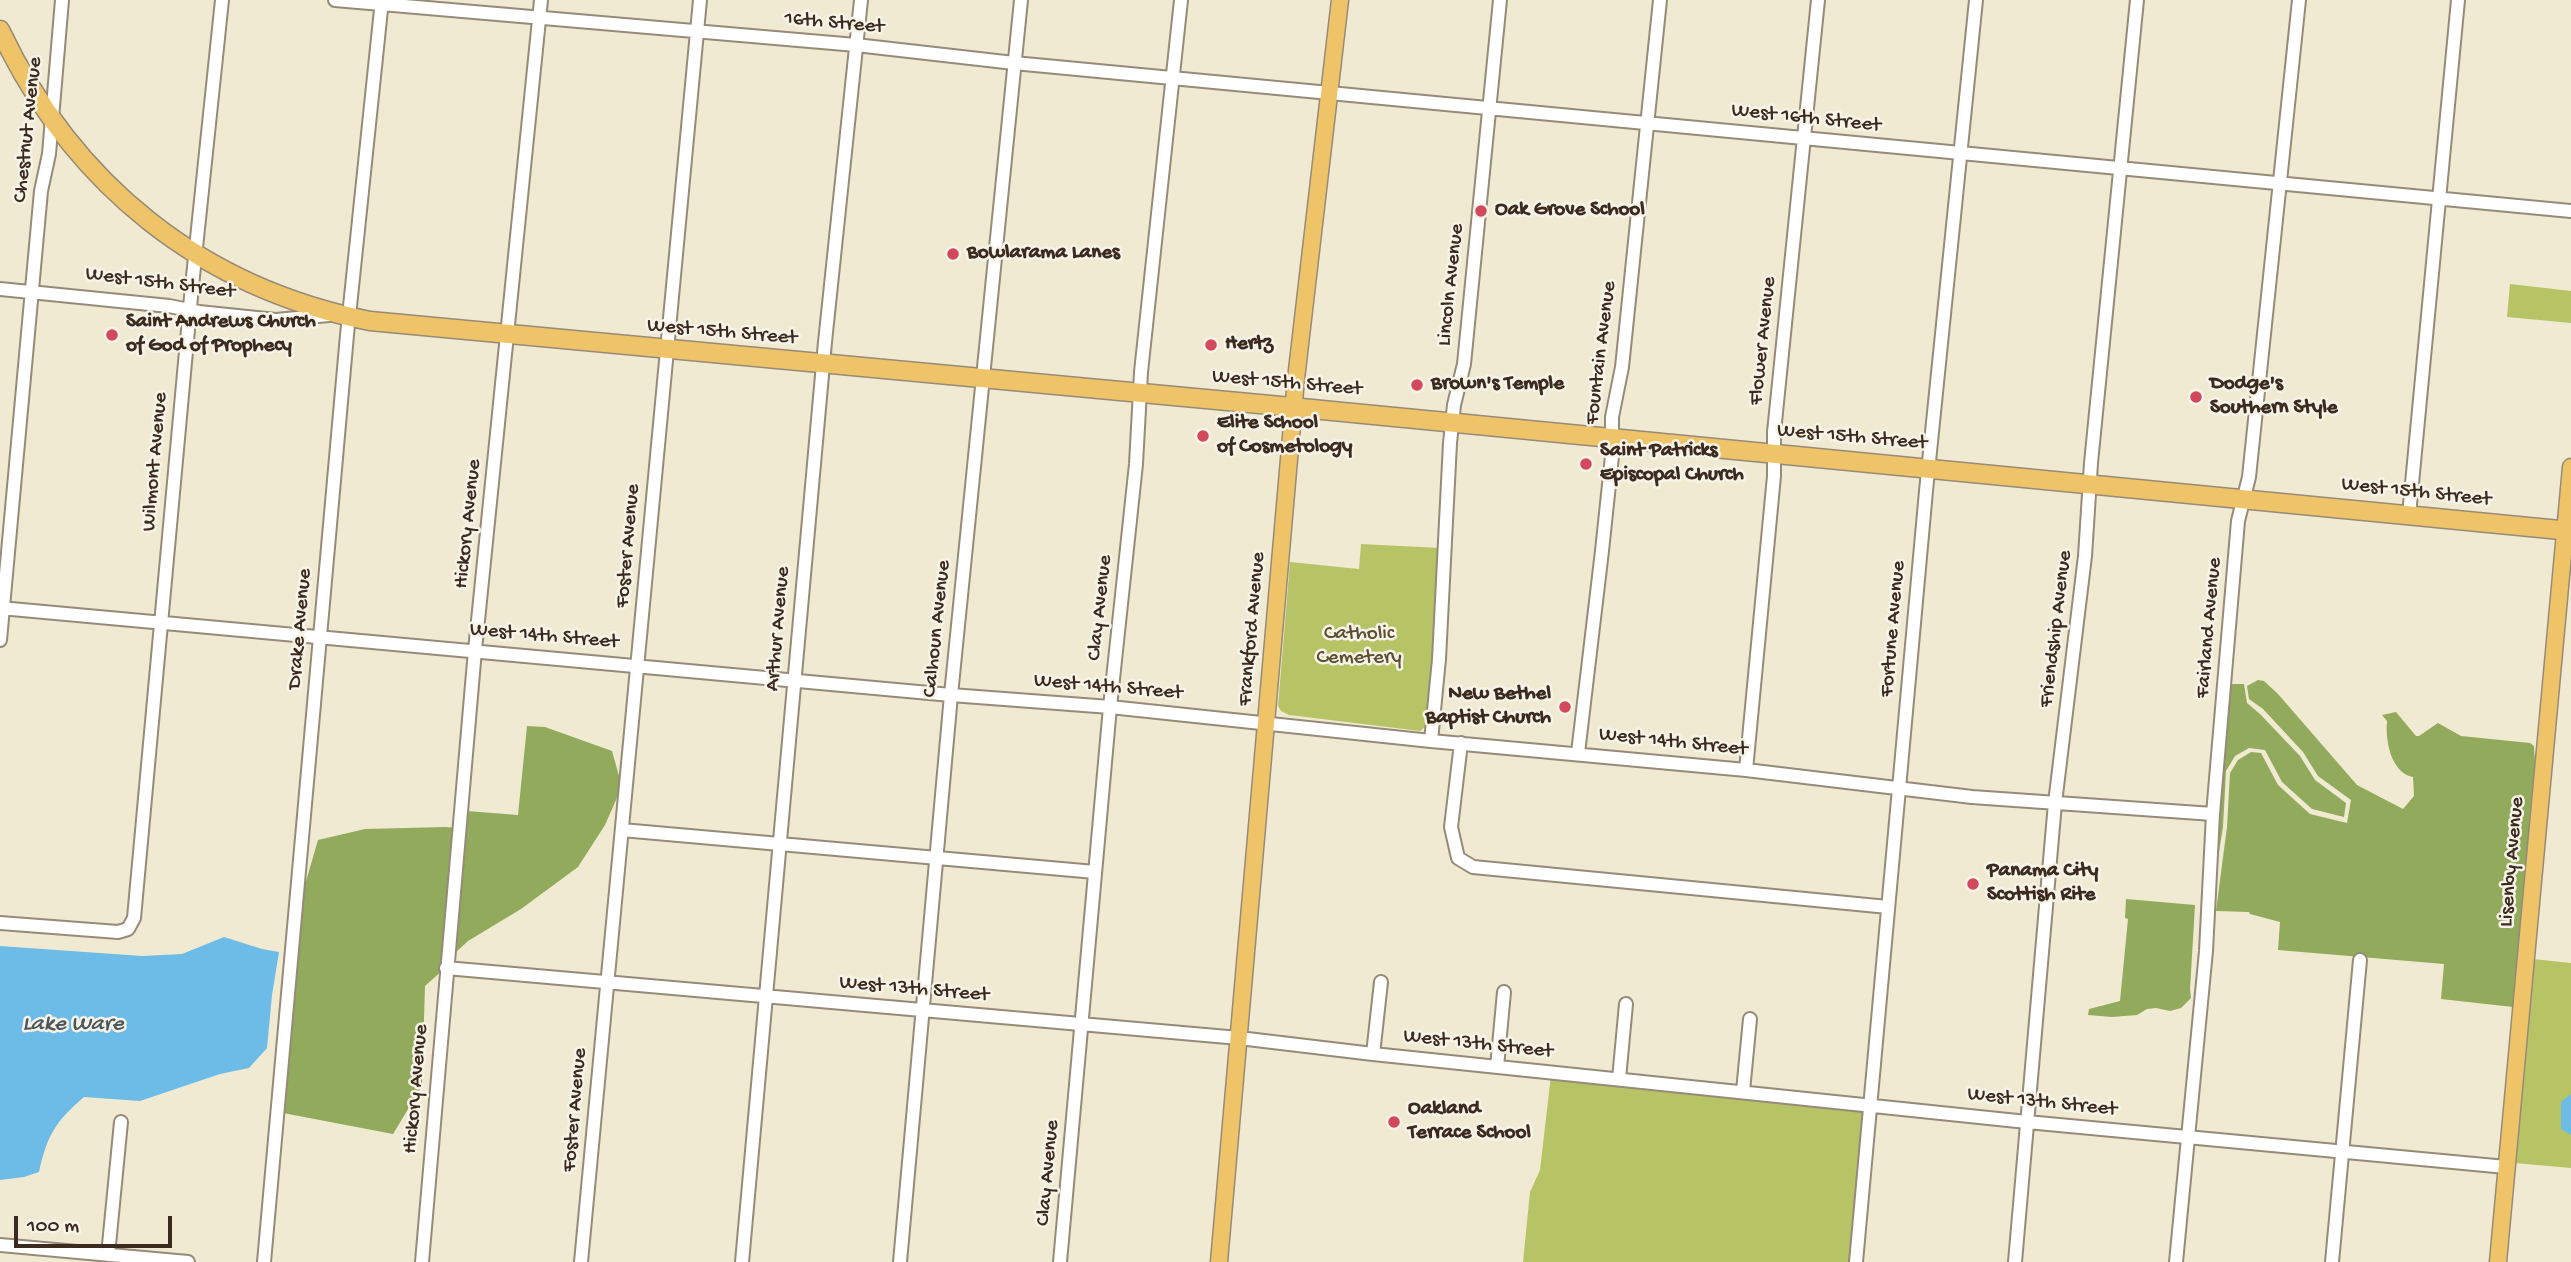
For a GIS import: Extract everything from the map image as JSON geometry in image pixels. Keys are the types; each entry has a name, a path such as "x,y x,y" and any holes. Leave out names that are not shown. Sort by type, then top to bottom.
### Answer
{"highway":[{"path":"0,30 20,69 52,120 81,156 121,198 151,223 228,272 271,292 342,315"},
{"name":"West 15th Street","path":"342,315 402,326 1294,407 2568,531"}],"main road":[{"name":"Frankford Avenue","path":"1219,1262 1294,407 1340,0"},
{"name":"Lisenby Avenue","path":"2498,1262 2568,531 2571,467"}],"street":[{"name":"Chestnut Avenue","path":"0,640 41,191 49,154 62,0"},
{"name":"Wilmont Avenue","path":"0,923 115,932 130,927 136,902 195,253 222,0"},
{"name":"16th Street","path":"335,0 382,1 1330,92"},
{"name":"Hickory Avenue","path":"422,1262 475,650 541,0"},
{"name":"Foster Avenue","path":"581,1262 700,0"},
{"name":"Arthur Avenue","path":"742,1262 793,680 861,0"},
{"name":"Calhoun Avenue","path":"900,1262 935,858 1021,0"},
{"name":"Clay Avenue","path":"1060,1262 1110,707 1136,464 1140,394 1181,0"},
{"name":"Lincoln Avenue","path":"1431,741 1439,659 1452,423 1464,364 1500,0"},
{"name":"Fountain Avenue","path":"1578,753 1602,551 1612,417 1622,367 1660,0"},
{"name":"Flower Avenue","path":"1746,770 1773,481 1774,432 1818,0"},
{"name":"Fortune Avenue","path":"1856,1262 1928,468 1976,0"},
{"name":"Friendship Avenue","path":"2014,1262 2055,803 2085,556 2137,0"},
{"name":"Fairland Avenue","path":"2176,1262 2206,951 2213,814 2238,521 2249,477 2299,0"},
{"path":"2409,515 2458,0"},
{"name":"Drake Avenue","path":"264,1262 320,637 342,315 382,1"},
{"name":"West 16th Street","path":"1330,92 2278,183"},
{"path":"2278,183 2571,211"},
{"name":"West 15th Street","path":"0,289 276,320 342,315"},
{"name":"West 14th Street","path":"1,608 951,695 1110,707 1431,741 1746,770 1972,797 2213,814"},
{"path":"1461,743 1451,827 1452,839 1458,858 1473,867 1888,907"},
{"path":"622,830 1095,872"},
{"path":"2332,1262 2360,960"},
{"name":"West 13th Street","path":"446,968 1239,1038 2027,1122 2506,1167"},
{"path":"1373,1054 1381,982"},
{"path":"1497,1067 1504,992"},
{"path":"1619,1079 1626,1004"},
{"path":"1743,1091 1751,1019"},
{"path":"106,1257 121,1122"},
{"path":"0,1245 106,1257 188,1262"}],"green space":[{"path":"2510,284 2571,291 2571,323 2507,317"},
{"name":"Catholic Cemetery","path":"1361,544 1441,548 1429,724 1420,731 1289,715 1278,706 1290,562 1359,569"},
{"path":"2258,680 2264,681 2278,694 2357,785 2403,809 2414,796 2413,777 2399,769 2391,755 2387,721 2382,715 2396,712 2416,736 2438,723 2461,736 2530,743 2534,746 2529,850 2513,1007 2441,999 2444,964 2278,950 2280,922 2249,912 2216,911 2227,827 2230,773 2238,760 2251,752 2261,753 2278,785 2310,814 2347,823 2351,800 2318,776 2303,752 2263,709 2249,699 2247,686"},
{"path":"2229,684 2244,684 2247,703 2300,756 2315,780 2346,803 2344,817 2312,809 2282,782 2265,750 2249,748 2235,756 2226,771 2223,827 2215,877"},
{"path":"527,726 545,727 612,751 621,783 620,791 605,825 578,867 521,909 468,941 455,953 467,811 518,815"},
{"path":"456,828 444,969 425,986 422,1086 393,1134 283,1113 302,895 318,840 365,829"},
{"path":"2126,899 2195,905 2191,998 2181,1008 2170,1011 2147,1009 2137,1015 2112,1017 2088,1015 2089,1009 2120,1001 2128,919 2125,918"},
{"path":"2533,959 2571,963 2571,1168 2514,1163"},
{"path":"1551,1075 1859,1109 1863,1114 1851,1262 1523,1262 1530,1192 1540,1170"}],"water":[{"name":"Lake Ware","path":"224,937 279,952 267,1048 249,1068 220,1074 140,1101 84,1097 66,1114 49,1138 39,1172 0,1180 0,946 142,956 182,954"},
{"path":"2571,1094 2571,1135 2561,1129 2561,1102"}],"place":[{"name":"Oak Grove School","path":"1481,211"},
{"name":"Bowlarama Lanes","path":"953,254"},
{"name":"Saint Andrews Church of God of Prophecy","path":"112,335"},
{"name":"Hertz","path":"1211,345"},
{"name":"Brown's Temple","path":"1417,385"},
{"name":"Dodge's Southern Style","path":"2196,397"},
{"name":"Elite School of Cosmetology","path":"1203,436"},
{"name":"Saint Patricks Episcopal Church","path":"1586,464"},
{"name":"New Bethel Baptist Church","path":"1565,707"},
{"name":"Panama City Scottish Rite","path":"1973,884"},
{"name":"Oakland Terrace School","path":"1394,1122"}]}
